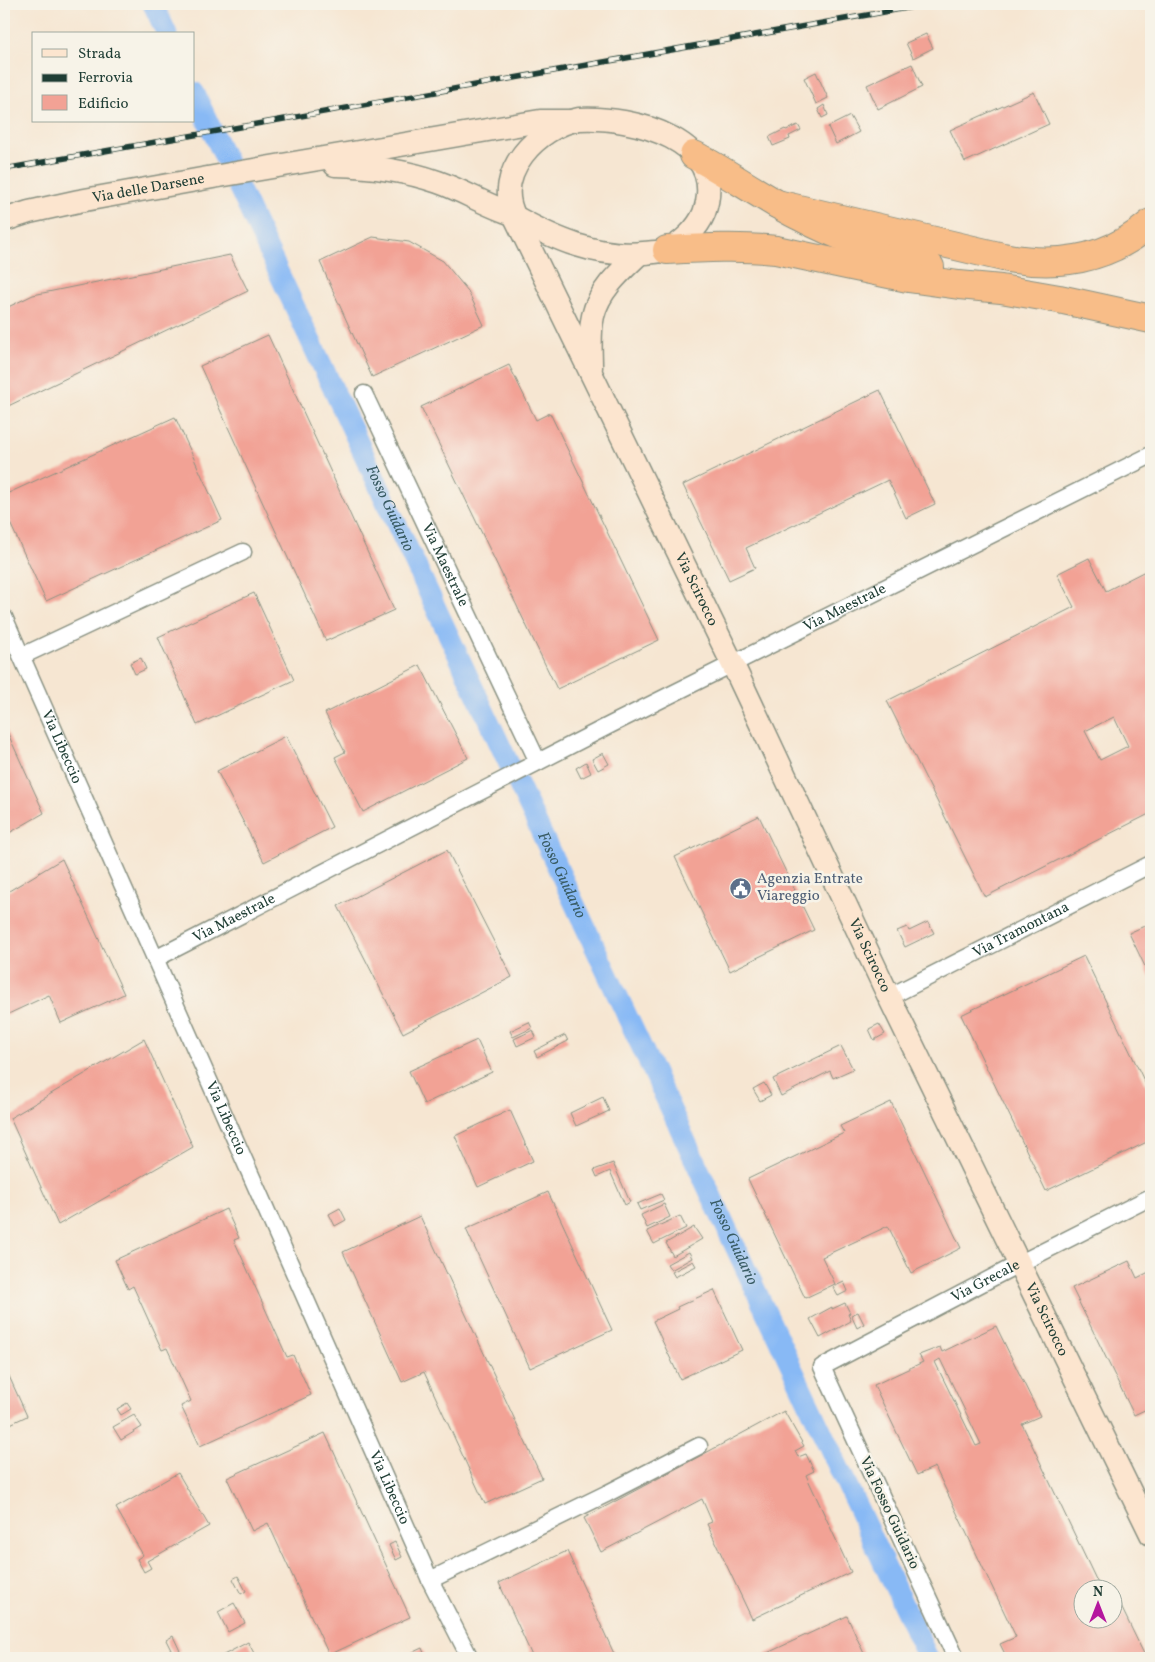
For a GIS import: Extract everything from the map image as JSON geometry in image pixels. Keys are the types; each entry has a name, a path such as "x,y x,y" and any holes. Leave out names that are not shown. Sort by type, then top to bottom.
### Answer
{"highway":[{"path":"694,155 811,223 871,247 1001,289"},
{"path":"777,204 1003,257 1038,262 1063,262 1099,254 1130,239 1151,223"},
{"path":"667,250 719,248 776,250 908,278 960,286 1001,289 1059,299 1151,319"},
{"path":"1059,299 1151,299"},
{"path":"1059,299 1151,333"}],"street":[{"path":"591,119 615,121 652,129 678,140 694,155 707,175 709,193 706,206 695,228 667,250 640,254 622,254 576,246 550,235 514,215 510,202 509,187 511,175 518,159 535,142 553,130 572,121 591,119"},
{"name":"Via delle Darsene","path":"4,220 58,206 213,176 540,121 572,121"},
{"name":"Via delle Darsene","path":"294,163 358,166 398,171 439,183 498,210 514,215"},
{"name":"Via Scirocco","path":"514,215 733,665 889,996 1151,1534"},
{"name":"Via Scirocco","path":"591,373 592,326 597,305 607,287 640,254"},
{"name":"Via Maestrale","path":"364,394 534,764"},
{"name":"Via Maestrale","path":"155,959 534,764 1151,454"},
{"path":"22,656 243,552"},
{"name":"Via Libeccio","path":"4,617 430,1580 470,1658"},
{"name":"Via Tramontana","path":"889,996 1151,864"},
{"name":"Via Grecale","path":"822,1367 1151,1197"},
{"name":"Via Fosso Guidario","path":"822,1367 956,1658"},
{"path":"430,1580 699,1446"}],"building":[{"path":"926,34 933,48 913,58 906,43"},
{"path":"912,64 922,87 878,109 867,85"},
{"path":"816,72 828,98 816,104 804,78"},
{"path":"1034,92 1049,124 965,162 950,130"},
{"path":"824,105 828,115 822,118 818,109"},
{"path":"850,116 859,132 836,144 828,127"},
{"path":"798,125 801,130 789,136 790,139 773,146 769,137"},
{"path":"373,237 409,242 443,261 468,291 484,325 372,377 320,262"},
{"path":"230,255 248,291 4,408 4,309 33,295"},
{"path":"268,335 394,610 326,641 200,366"},
{"path":"509,365 536,420 550,413 659,640 557,689 421,407"},
{"path":"880,390 935,504 906,518 888,480 746,548 755,568 729,580 683,485"},
{"path":"175,417 222,520 46,601 4,510 4,495"},
{"path":"1089,558 1106,591 1151,568 1151,813 985,897 887,701 1074,607 1057,574","holes":["1114,717 1128,746 1100,760 1085,731"]},
{"path":"254,593 294,680 197,725 158,637"},
{"path":"141,658 146,669 135,674 130,663"},
{"path":"420,665 468,758 363,812 335,757 345,752 325,713"},
{"path":"4,725 44,813 4,836"},
{"path":"286,736 332,827 264,862 217,771"},
{"path":"603,753 609,764 598,770 592,759"},
{"path":"586,762 591,773 581,778 576,768"},
{"path":"759,816 814,930 730,971 675,857"},
{"path":"447,850 512,977 403,1033 338,906"},
{"path":"62,859 124,994 61,1023 49,995 4,1016 4,894"},
{"path":"928,922 934,933 905,947 897,931 907,927 909,931"},
{"path":"1151,923 1151,979 1129,933"},
{"path":"1084,956 1151,1095 1151,1140 1046,1191 961,1015"},
{"path":"529,1022 532,1028 513,1037 510,1031"},
{"path":"879,1024 885,1034 874,1040 869,1029"},
{"path":"533,1030 536,1037 517,1046 514,1039"},
{"path":"565,1035 568,1041 537,1057 534,1051"},
{"path":"144,1039 193,1147 58,1225 10,1118"},
{"path":"477,1040 492,1072 424,1104 409,1071"},
{"path":"841,1046 853,1069 833,1078 830,1071 781,1096 773,1079"},
{"path":"764,1083 771,1095 760,1101 753,1089"},
{"path":"603,1097 609,1111 576,1126 570,1113"},
{"path":"891,1102 961,1248 911,1273 888,1226 822,1257 835,1284 805,1298 748,1179 844,1133 840,1126"},
{"path":"510,1110 533,1161 478,1187 455,1136"},
{"path":"613,1163 630,1202 625,1205 610,1171 597,1177 594,1170"},
{"path":"548,1192 612,1330 530,1368 466,1229"},
{"path":"661,1194 664,1200 640,1210 637,1204"},
{"path":"664,1204 670,1217 647,1228 641,1215"},
{"path":"340,1208 346,1220 335,1226 329,1214"},
{"path":"226,1209 239,1238 234,1240 287,1357 293,1355 311,1395 200,1446 181,1406 191,1401 167,1348 162,1350 133,1286 128,1289 115,1260"},
{"path":"420,1216 542,1478 485,1504 424,1372 402,1382 343,1252"},
{"path":"680,1216 686,1228 654,1244 647,1231"},
{"path":"694,1227 702,1239 673,1256 666,1243"},
{"path":"689,1252 692,1258 671,1270 667,1264"},
{"path":"693,1261 696,1266 675,1277 672,1272"},
{"path":"1129,1261 1137,1278 1151,1271 1151,1407 1134,1415 1072,1288"},
{"path":"844,1282 848,1291 838,1296 833,1287"},
{"path":"714,1290 742,1350 680,1379 653,1321 678,1309 677,1307"},
{"path":"845,1303 850,1313 848,1314 851,1321 820,1338 810,1319 832,1307 832,1309"},
{"path":"858,1312 864,1324 857,1328 851,1315"},
{"path":"996,1326 1040,1416 1022,1424 1096,1580 1072,1580 1072,1630 1122,1630 1122,1609 1146,1658 1007,1658 1000,1644 1016,1637 935,1467 917,1475 874,1385 923,1362 919,1355 940,1347 942,1352","holes":["940,1359 981,1444 976,1446 935,1362"]},
{"path":"4,1365 27,1416 4,1427"},
{"path":"127,1403 131,1409 121,1415 117,1409"},
{"path":"784,1411 804,1446 795,1451 798,1457 806,1454 814,1471 806,1475 851,1572 752,1619 707,1524 712,1522 702,1499 601,1552 584,1518"},
{"path":"134,1415 142,1427 121,1440 113,1427"},
{"path":"325,1433 410,1617 329,1655 268,1523 252,1531 227,1478"},
{"path":"178,1473 209,1526 147,1561 151,1568 144,1572 137,1559 143,1555 116,1508"},
{"path":"395,1542 402,1557 396,1560 389,1545"},
{"path":"567,1551 616,1658 533,1658 499,1583"},
{"path":"238,1576 246,1591 241,1594 233,1579"},
{"path":"234,1603 245,1623 228,1632 218,1612"},
{"path":"847,1616 866,1658 765,1658 763,1655"},
{"path":"173,1636 180,1651 173,1654 166,1640"},
{"path":"248,1642 255,1655 249,1658 218,1658"},
{"path":"422,1648 426,1658 400,1658"}],"waterway":[{"name":"Fosso Guidario","path":"153,4 166,32"},
{"name":"Fosso Guidario","path":"195,94 928,1658"}],"railway":[{"path":"4,169 929,4"}],"place":[{"name":"Agenzia Entrate Viareggio","path":"741,888"}]}
